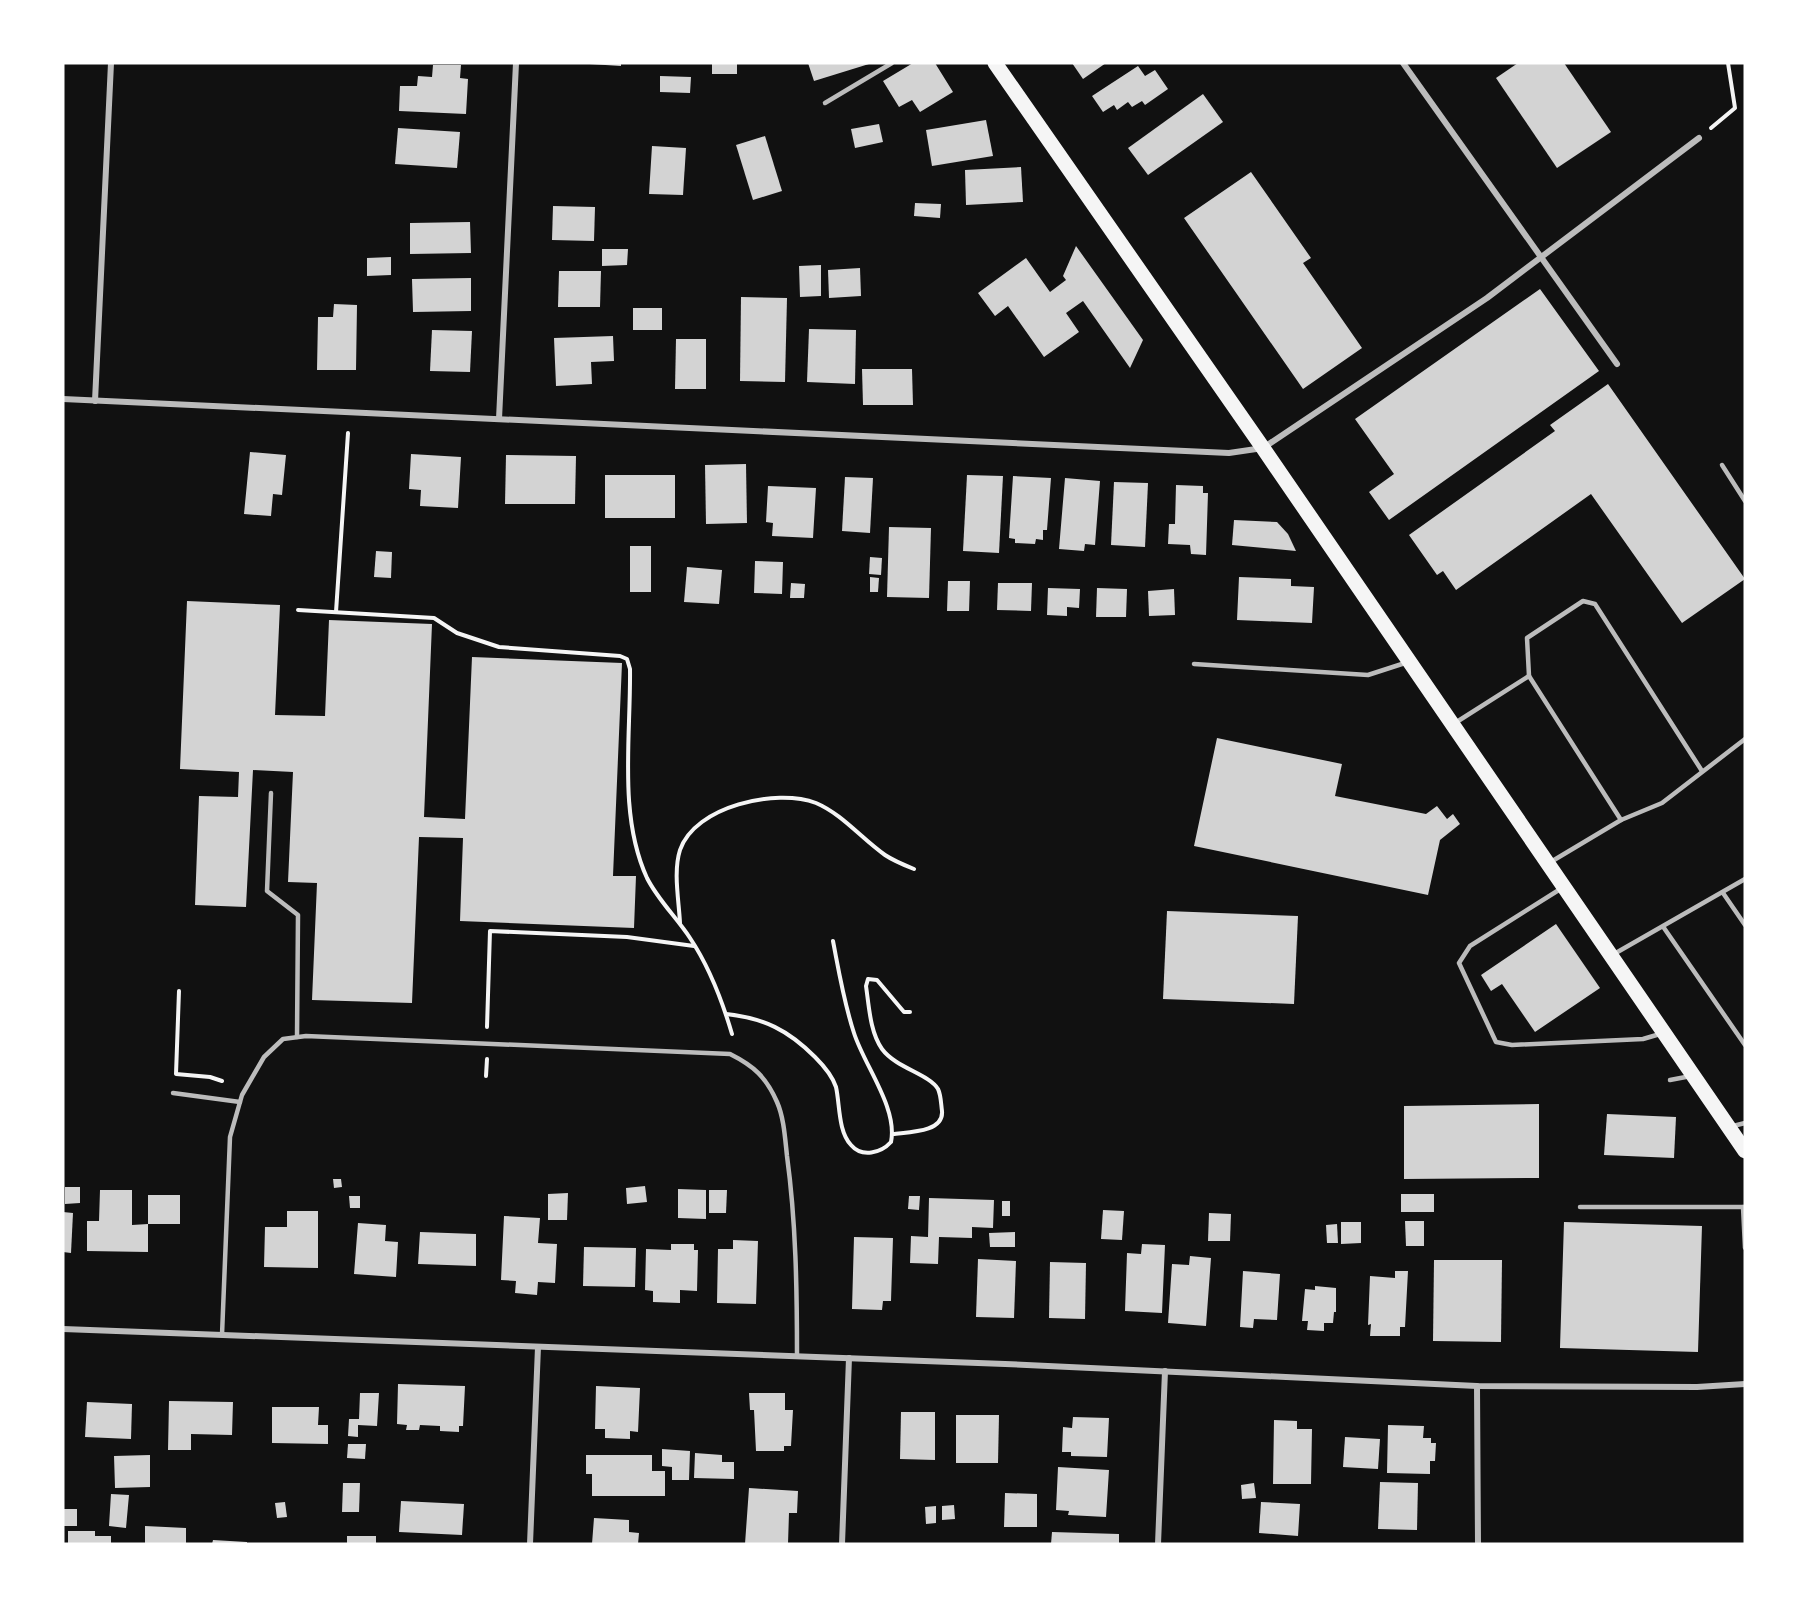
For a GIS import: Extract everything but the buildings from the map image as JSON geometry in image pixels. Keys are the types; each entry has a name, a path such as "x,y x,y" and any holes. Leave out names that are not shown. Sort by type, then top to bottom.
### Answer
{"main road":[{"path":"995,63 1410,661 1745,1151"}],"street":[{"path":"95,401 111,63"},
{"path":"499,419 516,63"},
{"path":"1403,63 1617,364"},
{"path":"63,399 1229,453 1263,448 1487,298 1700,138"},
{"path":"63,1329 849,1358 1476,1386 1697,1387 1745,1384"},
{"path":"530,1544 538,1347"},
{"path":"842,1544 849,1358"},
{"path":"1158,1544 1165,1371"},
{"path":"1476,1386 1478,1544"}],"lane":[{"path":"825,103 892,63"},
{"path":"1722,465 1745,501"},
{"path":"1621,820 1529,675 1527,638 1583,601 1595,604 1702,771"},
{"path":"1194,664 1368,675 1410,661"},
{"path":"1453,724 1529,675"},
{"path":"1548,864 1621,820 1662,803 1745,739"},
{"path":"271,793 267,891 298,915 297,1037"},
{"path":"1611,956 1664,928 1745,879"},
{"path":"1564,887 1470,946 1458,963 1496,1042 1512,1045 1642,1039 1664,1033"},
{"path":"1723,893 1745,925"},
{"path":"1664,928 1745,1045"},
{"path":"222,1335 230,1137 240,1102 264,1057 283,1039 297,1037 730,1054 751,1064 763,1078 777,1103 784,1132 794,1244 797,1356"},
{"path":"1670,1080 1694,1076"},
{"path":"173,1093 240,1102"},
{"path":"1729,1128 1745,1123"},
{"path":"1580,1207 1744,1207 1745,1248"}],"path":[{"path":"1700,138 1735,108 1728,63"},
{"path":"336,612 348,433"},
{"path":"298,610 434,618 457,633 499,647 620,656 627,659 630,669 629,781 640,857 648,879 695,946 720,994 732,1034"},
{"path":"680,924 678,873 680,851 687,837 716,812 757,800 798,799 816,803 831,812 886,856 914,869"},
{"path":"486,1076 490,931 627,937 695,946"},
{"path":"726,1014 757,1019 781,1028 823,1065 832,1077 836,1088 845,1135 851,1145 866,1153 877,1152 891,1142 893,1134 876,1080 855,1036 833,941"},
{"path":"893,1134 932,1128 938,1123 942,1116 939,1091 927,1079 901,1066 881,1047 872,1022 866,986 868,980 877,980 897,1007 904,1012 910,1012"},
{"path":"179,991 176,1074 210,1077 226,1082"}]}
